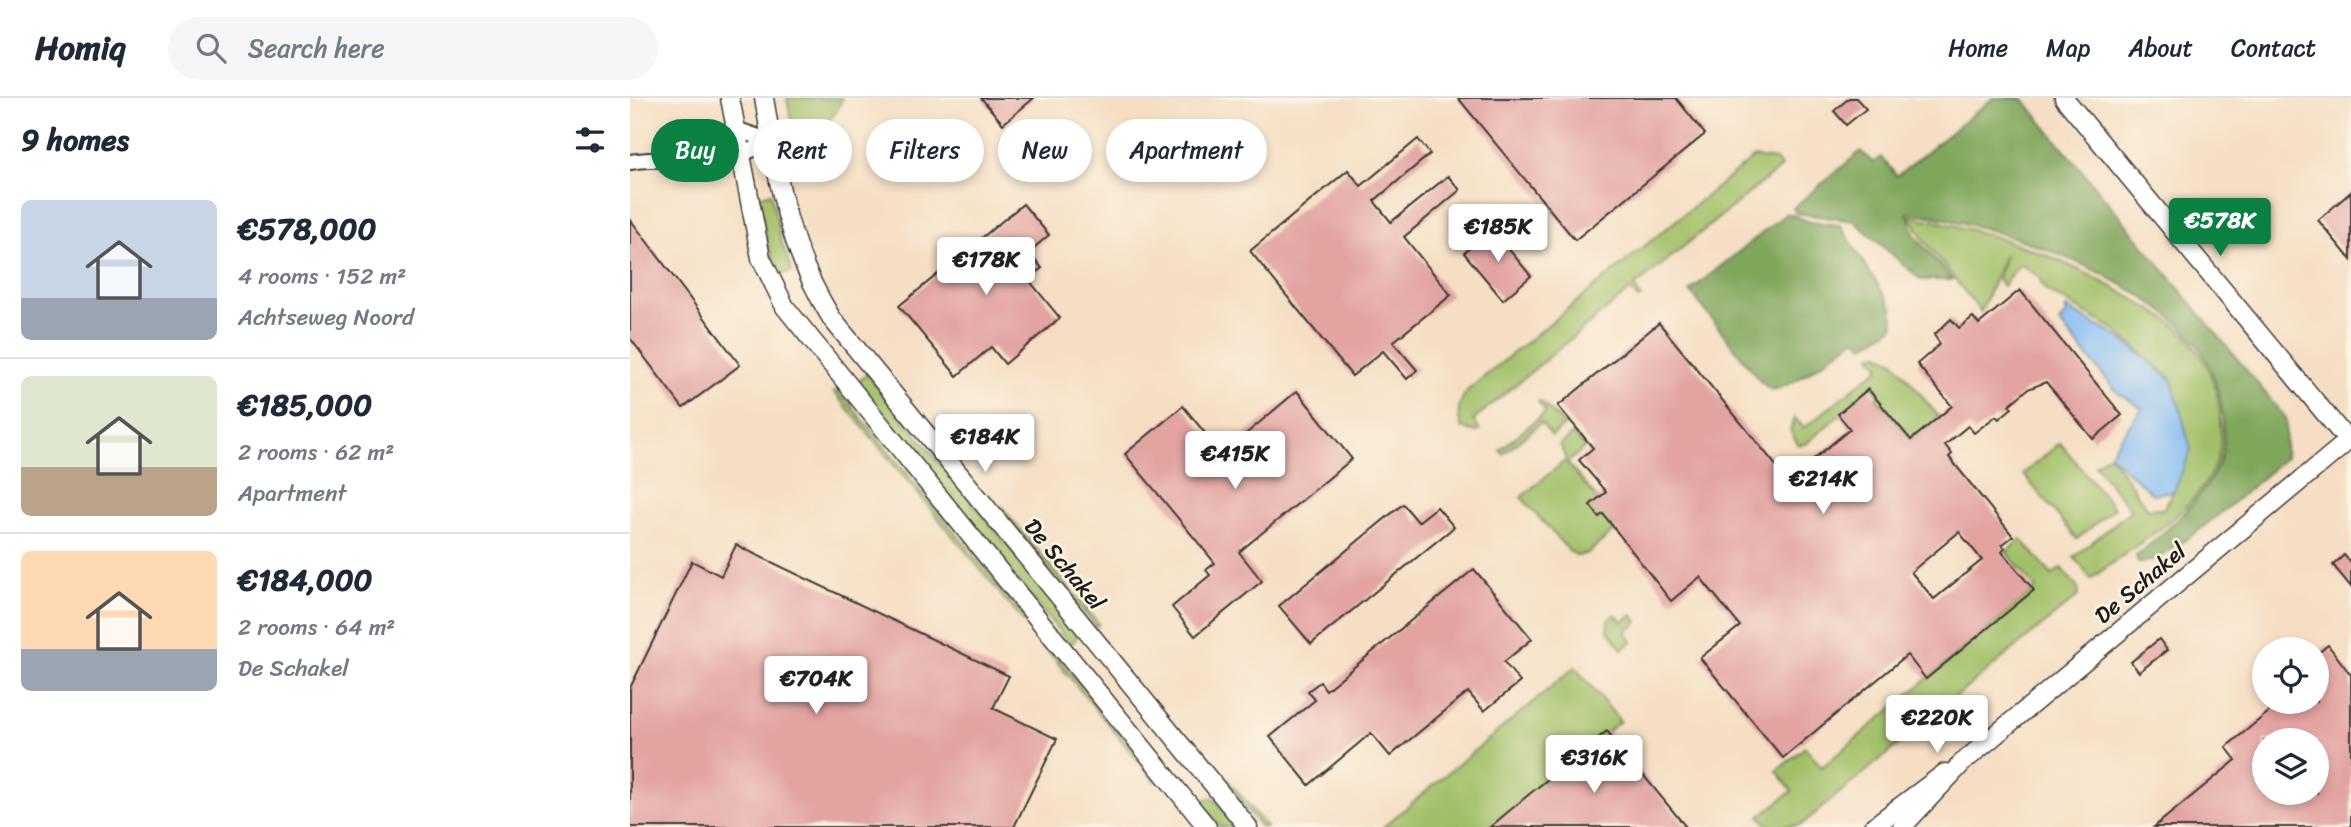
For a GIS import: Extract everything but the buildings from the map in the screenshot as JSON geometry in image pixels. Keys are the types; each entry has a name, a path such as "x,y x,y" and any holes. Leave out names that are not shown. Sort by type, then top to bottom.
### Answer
{"street":[{"path":"730,98 733,119"},
{"name":"De Schakel","path":"764,98 767,119"},
{"path":"2064,98 2349,443"},
{"path":"740,155 753,149"},
{"path":"739,150 761,258 785,307 1207,827"},
{"path":"630,162 651,158"},
{"name":"De Schakel","path":"780,182 791,234 811,285 832,319 1248,827"},
{"name":"De Schakel","path":"1902,827 1963,762 2349,443"},
{"name":"De Schakel","path":"1873,827 1931,781 1963,762"}],"green space":[{"path":"787,98 842,98 830,119 791,119"},
{"path":"1993,98 2022,98 2286,418 2285,458 2190,537 2151,560 2138,563 2136,556 2195,501 2213,475 2222,456 2223,446 2222,409 2211,370 2197,344 2174,320 2105,275 2064,256 1979,227 1907,213 1915,236 1952,280 1921,280 1854,221 1796,213 1793,208 1861,151 1873,163 1881,157 1897,176"},
{"path":"1754,157 1776,160 1781,167 1634,287 1641,297 1638,299 1630,290 1473,420 1480,430 1476,432 1462,428 1459,408 1468,390"},
{"path":"771,193 781,241 792,271 780,275 768,246 758,197"},
{"path":"1787,213 1810,222 1840,225 1892,307 1894,327 1864,346 1856,338 1803,376 1781,388 1771,390 1761,382 1690,291"},
{"path":"1910,216 2002,239 2086,273 2171,322 2190,340 2205,362 2219,407 2221,434 2216,463 2206,482 2178,514 2091,579 2074,557 2131,510 2095,465 2109,454 2147,508 2163,509 2174,491 2172,380 2115,330 2045,290 2038,276 2020,264 2003,286 1998,280 2005,254 1981,312 1924,241"},
{"path":"1877,353 1894,361 1939,417 1911,440 1876,398 1879,394 1872,386 1806,444 1798,445 1790,430 1795,418 1804,428 1880,367 1871,356"},
{"path":"867,374 1079,633 1073,643 1068,642 856,384"},
{"path":"834,392 840,392 1155,775 1155,781"},
{"path":"1538,402 1565,425 1552,436 1541,423 1503,454 1500,450 1546,412"},
{"path":"1573,434 1585,447 1567,463 1605,508 1631,508 1610,526 1614,531 1588,553 1578,556 1569,551 1521,497 1566,460 1560,444"},
{"path":"2060,443 2114,508 2077,539 2023,474"},
{"path":"1002,507 1099,624 1096,627 1001,511"},
{"path":"2021,539 2052,575 2061,568 2078,588 2079,595 1801,825 1770,827 1760,816 1792,791 1777,771 1805,747 1822,767 2036,588 2006,552"},
{"path":"1615,614 1622,622 1632,615 1638,622 1626,632 1632,642 1622,649 1608,630 1608,621"},
{"path":"1575,667 1620,721 1492,827 1383,827"},
{"path":"1206,754 1267,827 1261,827 1206,760"},
{"path":"1213,798 1239,827 1220,827 1204,805 1206,799"}],"water":[{"path":"2066,308 2120,338 2172,380 2191,450 2174,491 2152,494 2109,454 2142,408 2117,392 2059,322 2066,315"}]}
